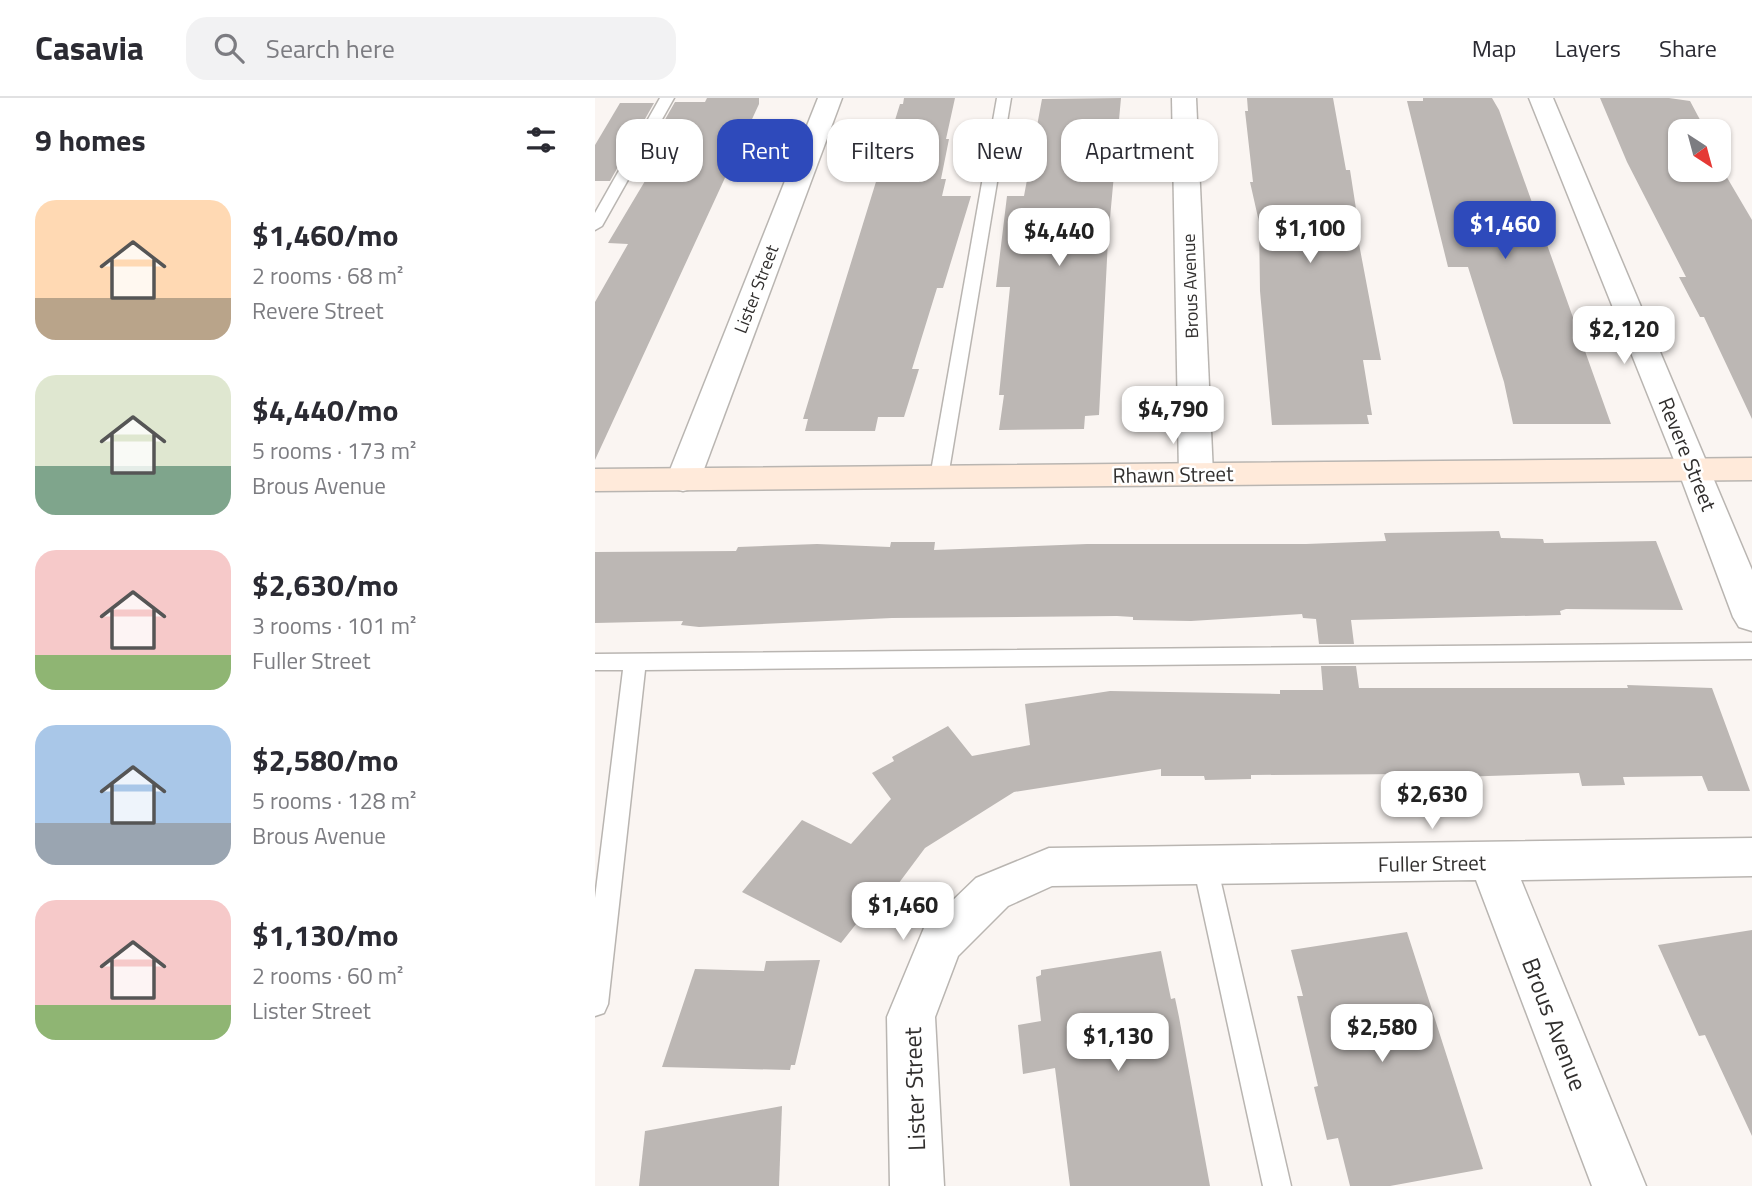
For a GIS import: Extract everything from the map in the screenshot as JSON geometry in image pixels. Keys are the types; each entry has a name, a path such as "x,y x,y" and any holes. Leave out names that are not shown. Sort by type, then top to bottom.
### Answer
{"main road":[{"name":"Rhawn Street","path":"595,480 1752,469"}],"street":[{"name":"Lister Street","path":"683,480 830,98"},
{"name":"Brous Avenue","path":"1184,98 1196,474"},
{"name":"Revere Street","path":"1541,98 1695,470 1752,617"},
{"name":"Fuller Street","path":"1112,867 1752,858"},
{"name":"Brous Avenue","path":"1492,863 1619,1186"},
{"name":"Lister Street","path":"917,1186 911,1017 940,943 992,892 1049,867 1112,867"}],"lane":[{"path":"595,226 667,98"},
{"path":"939,477 1004,98"},
{"path":"595,662 1752,651"},
{"path":"595,1004 635,661"},
{"path":"1205,865 1277,1186"}],"building":[{"path":"707,98 759,98 752,119 717,119 717,182 723,182 595,460 595,302 628,244 608,243 644,182 703,182 703,119 665,119 675,102 705,102"},
{"path":"904,98 955,98 946,139 949,139 941,179 946,179 942,196 971,196 943,288 937,288 912,369 919,369 904,417 878,417 875,431 805,431 808,419 803,419 876,182 939,182 939,119 895,119 900,104 903,104"},
{"path":"1121,98 1119,119 1061,119 1061,182 1113,182 1099,415 1085,416 1084,429 999,430 1004,395 999,395 1010,287 996,287 1007,196 1024,196 1027,182 1047,182 1047,119 1038,119 1042,99"},
{"path":"1247,98 1333,98 1346,170 1350,170 1359,228 1356,228 1381,360 1363,360 1372,415 1367,415 1369,424 1272,425 1260,291 1259,222 1250,182 1253,182 1245,111 1248,111"},
{"path":"1423,98 1492,98 1499,110 1611,424 1513,424 1504,382 1468,267 1448,267 1407,101 1423,101"},
{"path":"1600,98 1669,98 1690,101 1700,119 1668,119 1668,182 1730,182 1752,220 1752,419 1704,317 1700,317 1679,277 1686,277 1627,162"},
{"path":"620,103 654,103 645,119 616,119 616,170 610,181 595,181 595,145"},
{"path":"1499,531 1501,538 1543,539 1544,543 1656,541 1683,610 1566,609 1560,611 1561,615 1351,620 1354,644 1319,644 1316,619 1303,618 1302,614 1191,621 1133,620 1133,617 1117,616 892,618 699,627 681,625 683,621 595,623 595,552 736,551 738,547 817,544 890,547 891,542 935,542 934,550 1087,544 1306,544 1386,541 1384,533"},
{"path":"1321,666 1356,666 1359,688 1628,688 1627,685 1712,688 1750,791 1708,791 1702,776 1623,777 1625,785 1582,786 1579,773 1458,777 1409,777 1409,774 1251,775 1251,779 1205,780 1204,776 1161,776 1161,769 1014,792 925,848 881,907 872,904 841,943 742,892 802,820 851,844 891,799 872,773 894,761 892,757 948,726 972,756 1030,745 1025,704 1110,691 1280,694 1280,690 1323,690"},
{"path":"1752,930 1752,1136 1705,1035 1699,1036 1658,945"},
{"path":"1407,932 1483,1169 1390,1186 1350,1186 1338,1138 1327,1140 1314,1087 1318,1086 1297,996 1303,996 1291,950"},
{"path":"1161,951 1171,999 1175,998 1179,1017 1210,1186 1070,1186 1055,1068 1023,1074 1018,1025 1041,1021 1036,977 1041,975 1041,970"},
{"path":"820,960 795,1065 791,1065 790,1070 662,1067 695,969 764,971 766,961"},
{"path":"782,1106 779,1186 639,1186 645,1131"}]}
